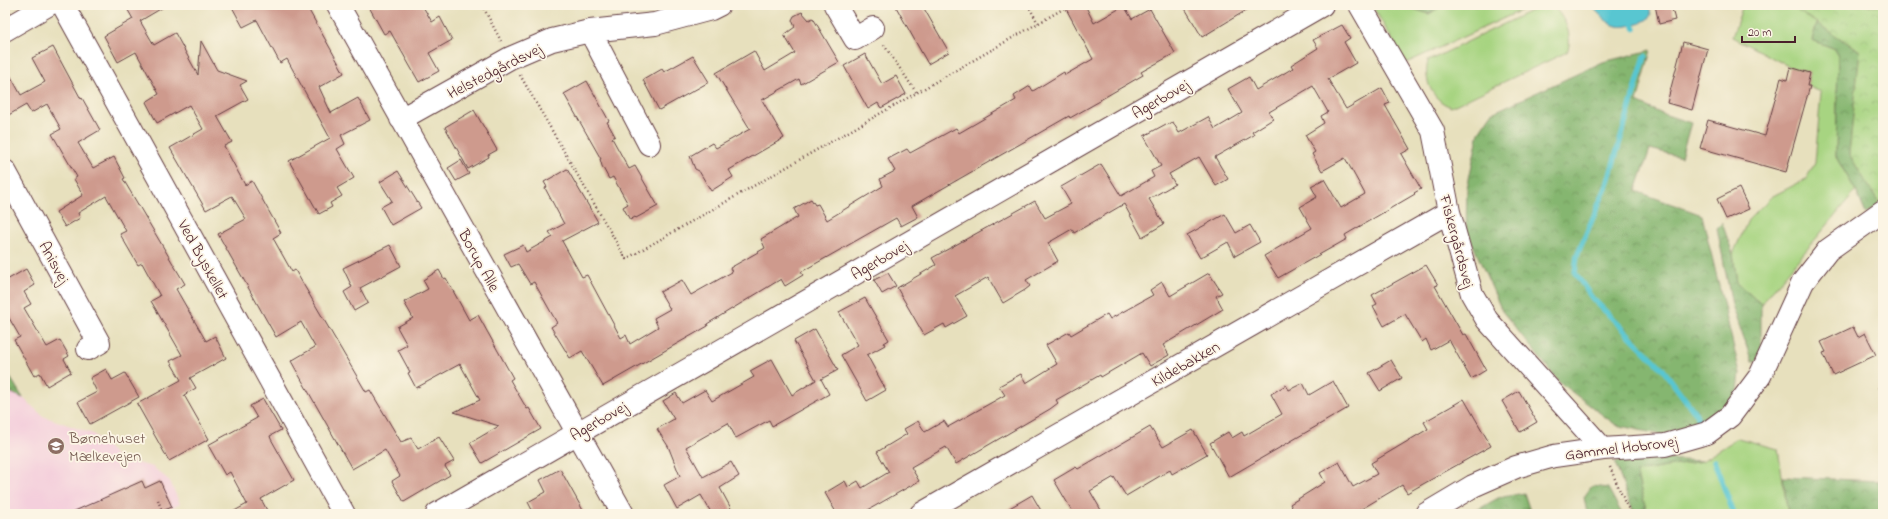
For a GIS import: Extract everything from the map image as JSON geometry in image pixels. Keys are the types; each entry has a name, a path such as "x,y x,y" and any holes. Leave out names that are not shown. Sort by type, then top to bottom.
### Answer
{"street":[{"path":"5,30 48,5"},
{"name":"Ved Byskellet","path":"63,5 344,514"},
{"name":"Borup Alle","path":"338,5 623,514"},
{"name":"Helstedgårdsvej","path":"401,119 510,58 552,40 652,14 711,9 719,5"},
{"path":"835,5 855,39 873,28"},
{"name":"Agerbovej","path":"437,514 577,432 1322,5"},
{"name":"Fiskergårdsvej","path":"1360,5 1433,131 1449,212 1472,294 1487,320 1603,449"},
{"path":"590,31 649,144"},
{"name":"Anisvej","path":"5,171 99,343 88,349"},
{"name":"Gammel Hobrovej","path":"1426,514 1473,486 1516,467 1554,456 1603,449 1665,445 1707,433 1730,416 1760,376 1803,282 1828,250 1883,211"},
{"name":"Kildebakken","path":"921,514 1449,212"}],"path":[{"path":"482,5 510,58 626,259 1070,5"},
{"path":"1028,5 1038,23"},
{"path":"873,28 916,92"},
{"path":"1878,387 1883,390"},
{"path":"1603,449 1625,503 1632,514"},
{"path":"158,500 163,514"}],"shaded area":[{"name":"Børnehuset Mælkevejen","path":"5,390 23,398 43,416 93,434 120,459 153,467 170,481 180,504 155,514 5,514"}],"green space":[{"path":"1372,5 1402,5 1429,14 1443,5 1533,5 1406,63"},
{"path":"1402,5 1443,5 1429,14"},
{"path":"1551,5 1564,20 1569,39 1567,52 1451,107 1444,104 1434,94 1428,82 1428,61 1539,7"},
{"path":"1743,5 1789,5 1817,23 1812,40 1833,48 1838,56 1836,157 1856,191 1761,304 1737,283 1733,254 1748,220 1771,197 1806,179 1815,163 1821,92 1807,86 1810,73 1790,67 1732,37"},
{"path":"1789,5 1883,5 1883,203 1880,205 1849,154 1860,51"},
{"path":"1817,23 1860,51 1849,154 1880,205 1866,214 1856,191 1836,157 1838,56 1833,48 1812,40"},
{"path":"1651,50 1637,102 1660,113 1691,123 1681,157 1650,149 1636,191 1702,215 1740,373 1738,391 1721,415 1693,432 1662,435 1616,425 1560,383 1502,311 1466,229 1467,188 1479,132 1492,113 1603,62"},
{"path":"1722,223 1733,254 1737,283 1761,304 1761,348 1756,362 1752,362 1732,305 1717,228"},
{"path":"5,369 23,398 5,390"},
{"path":"1738,438 1778,449 1788,514 1650,514 1646,509 1636,472 1702,461"},
{"path":"1625,457 1702,461 1636,472 1646,509 1650,514 1636,514 1632,508 1615,463"},
{"path":"1783,477 1883,481 1883,514 1788,514"},
{"path":"1592,486 1608,488 1622,514 1587,514 1584,497"},
{"path":"1524,493 1531,514 1470,514 1498,498"}],"water":[{"path":"1590,5 1649,5 1651,15 1648,19 1642,22 1621,27 1605,20"}],"building":[{"path":"125,5 167,5 140,21 154,45 175,33 198,75 201,41 217,70 247,81 240,85 248,99 217,116 232,142 224,146 245,185 252,181 281,233 273,238 292,272 295,270 366,392 370,390 401,442 411,438 418,449 439,437 454,461 445,466 450,475 404,502 392,481 400,476 385,450 352,469 291,361 315,347 301,322 276,337 218,234 246,219 232,196 206,210 170,148 203,129 189,105 157,123 146,102 159,94 136,52 118,62 104,36 133,19"},
{"path":"231,5 306,5 344,73 319,87 331,113 358,98 370,120 341,135 345,144 337,149 354,178 337,188 342,196 330,203 332,207 319,214 289,161 330,138 287,59 280,63 257,20 243,27"},
{"path":"368,5 422,5 432,22 440,17 452,40 429,53 439,71 419,82 390,31 384,34"},
{"path":"895,5 922,5 949,52 928,64"},
{"path":"1064,5 1085,5 1094,23 1124,6 1132,19 1150,9 1175,53 1141,72 1143,75 1100,101 1070,118 1069,116 912,206 918,217 901,226 896,218 801,272 803,275 785,286 781,279 707,324 708,326 603,386 582,351 570,358 551,327 557,323 534,282 530,284 518,264 511,267 504,254 523,245 526,252 553,237 549,232 564,224 545,188 547,187 544,182 567,169 598,222 562,241 582,277 587,275 621,338 626,335 630,344 658,327 654,318 670,309 660,292 682,280 691,295 732,272 730,268 765,248 761,239 798,217 794,209 811,199 815,205 818,204 827,220 883,186 880,179 895,171 888,159 907,149 910,153 956,128 959,133 1016,100 1014,96 1030,86 1033,91 1064,72 1065,75 1093,59"},
{"path":"1183,5 1255,5 1202,37"},
{"path":"1655,5 1671,5 1675,20 1659,24"},
{"path":"802,12 809,20 813,18 839,62 801,84 799,79 762,100 784,138 729,170 733,177 711,191 699,171 695,169 690,156 712,143 716,148 750,129 716,73 754,51 765,71 795,53 784,35 795,27 792,20 794,16"},
{"path":"1342,25 1350,38 1344,42 1356,63 1328,79 1346,109 1382,88 1390,103 1385,105 1410,149 1401,154 1421,189 1414,193 1415,194 1345,235 1347,239 1278,278 1264,256 1312,228 1300,207 1317,197 1311,186 1324,179 1341,208 1365,194 1345,158 1322,171 1312,154 1315,152 1305,135 1324,123 1321,116 1328,112 1313,86 1269,112 1273,119 1252,132 1254,135 1215,157 1228,179 1216,186 1199,157 1169,174 1175,184 1149,199 1164,224 1142,237 1124,204 1074,233 1072,229 1048,243 1058,261 1026,280 1030,286 1025,290 1003,303 988,277 955,296 967,316 946,328 944,324 924,335 897,288 936,265 932,258 1035,201 1045,218 1071,204 1061,187 1101,164 1121,196 1154,177 1151,171 1161,166 1144,136 1166,124 1167,125 1173,122 1179,133 1208,117 1215,129 1242,113 1228,89 1249,77 1256,90 1293,68 1291,65 1318,48 1313,40"},
{"path":"1683,42 1708,49 1692,110 1667,103"},
{"path":"53,47 81,99 82,98 100,130 78,143 93,168 114,157 125,178 123,179 185,284 176,289 206,341 215,336 226,358 190,378 196,388 184,395 209,439 169,461 137,404 181,380 170,361 182,355 151,301 160,296 142,263 138,265 120,234 126,231 106,196 78,213 80,218 65,227 56,212 83,195 74,179 77,177 52,134 61,129 47,104 31,113 26,105 5,117 5,66 21,95 45,82 32,58"},
{"path":"865,54 882,84 896,76 906,94 881,108 878,103 868,109 844,66"},
{"path":"693,56 709,82 659,110 643,80 662,69 664,72"},
{"path":"1790,67 1810,73 1807,86 1810,86 1786,172 1700,148 1708,120 1765,136 1781,78 1787,80"},
{"path":"587,81 609,121 607,122 615,136 612,138 629,169 635,166 658,206 630,220 623,207 628,204 613,177 609,179 602,166 601,159 564,94"},
{"path":"474,110 497,150 488,155 489,157 468,169 445,127"},
{"path":"461,160 469,174 456,181 448,168"},
{"path":"398,171 421,208 391,225 381,207 392,201 380,182"},
{"path":"1739,188 1749,209 1726,219 1717,199"},
{"path":"1225,214 1236,233 1250,225 1260,242 1235,256 1228,242 1200,258 1187,235"},
{"path":"390,245 401,266 360,288 368,303 354,311 344,292 352,287 343,268"},
{"path":"1426,265 1438,285 1435,286 1463,335 1466,334 1486,370 1471,379 1449,340 1431,350 1426,339 1422,342 1405,314 1384,326 1373,306 1377,304 1372,295"},
{"path":"26,269 35,285 24,292 31,304 24,308 47,347 60,340 69,356 64,359 71,372 47,386 40,373 34,376 14,340 20,337 5,311 5,281"},
{"path":"439,270 444,279 446,278 469,320 478,315 513,378 510,380 541,429 482,463 470,443 499,426 454,412 480,400 460,364 416,388 408,373 410,372 398,350 407,345 397,327 413,318 404,302 428,289 423,280"},
{"path":"888,273 896,286 882,294 874,280"},
{"path":"1209,273 1222,293 1216,296 1223,309 1163,345 1169,355 1150,366 1142,353 1101,377 1100,375 1056,400 1058,403 1050,409 956,464 946,447 911,467 919,481 861,514 837,514 825,493 845,481 848,487 858,481 862,488 889,472 877,452 907,434 904,429 918,421 925,432 944,421 948,427 1005,395 999,386 1021,374 1026,383 1057,364 1046,345 1069,332 1071,335 1107,314 1110,319 1153,295 1150,290 1162,282 1170,296"},
{"path":"865,298 889,340 884,343 885,345 867,355 886,390 867,401 841,355 858,345 839,312"},
{"path":"1853,327 1858,337 1865,333 1876,355 1833,375 1823,353 1826,352 1821,342"},
{"path":"815,329 838,370 821,379 829,394 772,426 769,420 736,438 728,423 686,447 703,477 731,462 739,476 720,488 734,514 712,514 701,495 677,509 664,485 680,476 668,446 657,429 674,419 663,401 676,393 682,403 705,390 712,401 754,377 750,371 772,359 792,395 816,380 794,341"},
{"path":"1391,360 1402,378 1380,391 1369,373"},
{"path":"106,369 112,380 125,373 139,397 90,424 78,402 97,392 90,378"},
{"path":"1333,381 1348,408 1229,477 1210,443 1228,432 1232,438 1242,432 1244,436 1282,414 1271,394 1286,385 1289,390 1303,383 1309,395"},
{"path":"1519,391 1537,422 1520,432 1502,401"},
{"path":"263,399 281,430 270,436 271,439 294,480 261,499 269,514 229,514 247,504 230,472 225,475 208,445 257,418 250,406"},
{"path":"1464,399 1491,446 1407,493 1402,485 1353,514 1296,514 1290,504 1325,482 1320,473 1339,462 1353,487 1377,474 1371,463 1428,429 1424,422"},
{"path":"1150,427 1163,447 1193,430 1207,454 1172,474 1170,470 1126,496 1114,477 1090,491 1101,510 1093,514 1074,514 1054,480 1076,467 1078,469"},
{"path":"560,469 585,514 534,514 528,502 546,492 540,480"},
{"path":"142,481 145,488 160,481 172,507 155,514 68,514"},
{"path":"1032,495 1043,514 999,514 1020,502"}],"waterway":[{"path":"1623,5 1635,28"},
{"path":"1645,56 1607,185 1577,255 1575,273 1592,298 1661,367 1696,414 1698,420"},
{"path":"1714,461 1734,514"}],"place":[{"name":"Børnehuset Mælkevejen","path":"56,446"}]}
